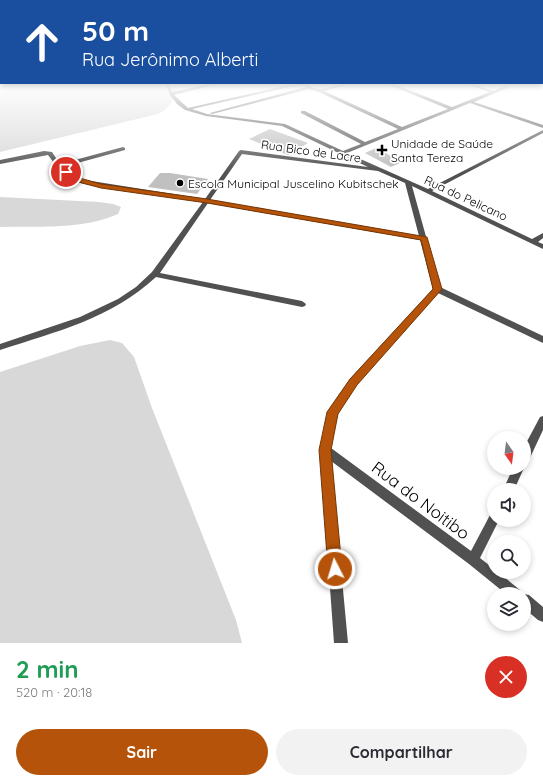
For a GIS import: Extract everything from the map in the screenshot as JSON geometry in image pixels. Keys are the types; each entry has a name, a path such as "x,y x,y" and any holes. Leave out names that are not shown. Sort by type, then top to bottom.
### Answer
{"street":[{"name":"Rua do Pelicano","path":"200,113 283,125 428,191 543,247"},
{"path":"206,115 214,113"},
{"path":"305,113 364,144"},
{"path":"367,113 402,129"},
{"path":"343,153 443,113"},
{"path":"501,113 543,128"},
{"path":"428,191 543,131"},
{"path":"59,166 123,149"},
{"name":"Rua Bico de Lacre","path":"207,201 241,152 379,170"},
{"path":"0,162 44,153 52,156 59,166 74,179 84,182 207,201 424,239"},
{"path":"408,183 437,289 543,340"},
{"path":"0,347 88,318 123,301 143,287 155,274 207,201"},
{"path":"533,242 543,235"},
{"path":"155,274 302,304"},
{"path":"341,643 325,450 333,412 353,382 437,289"},
{"path":"531,444 543,420"},
{"name":"Rua do Noitibo","path":"325,450 507,587"},
{"path":"473,560 490,527"},
{"path":"531,606 543,615"}],"shaded area":[{"path":"0,113 160,113 158,114 0,152"},
{"path":"0,197 99,202 121,207 118,214 89,223 45,227 0,227"},
{"path":"110,340 122,343 134,357 152,408 236,620 242,643 0,643 0,372 80,346"}],"building":[{"path":"270,129 308,143 288,155 249,139"},
{"path":"376,148 402,162 391,167 365,153"},
{"name":"Escola Municipal Juscelino Kubitschek","path":"160,173 170,173 208,179 197,194 148,187"}],"place":[{"name":"Unidade de Saúde Santa Tereza","path":"382,150"},
{"name":"Escola Municipal Juscelino Kubitschek","path":"180,183"}],"route":[{"path":"66,172 74,179 101,186 207,201 424,239 437,289 353,382 333,412 325,450 335,569"}]}
